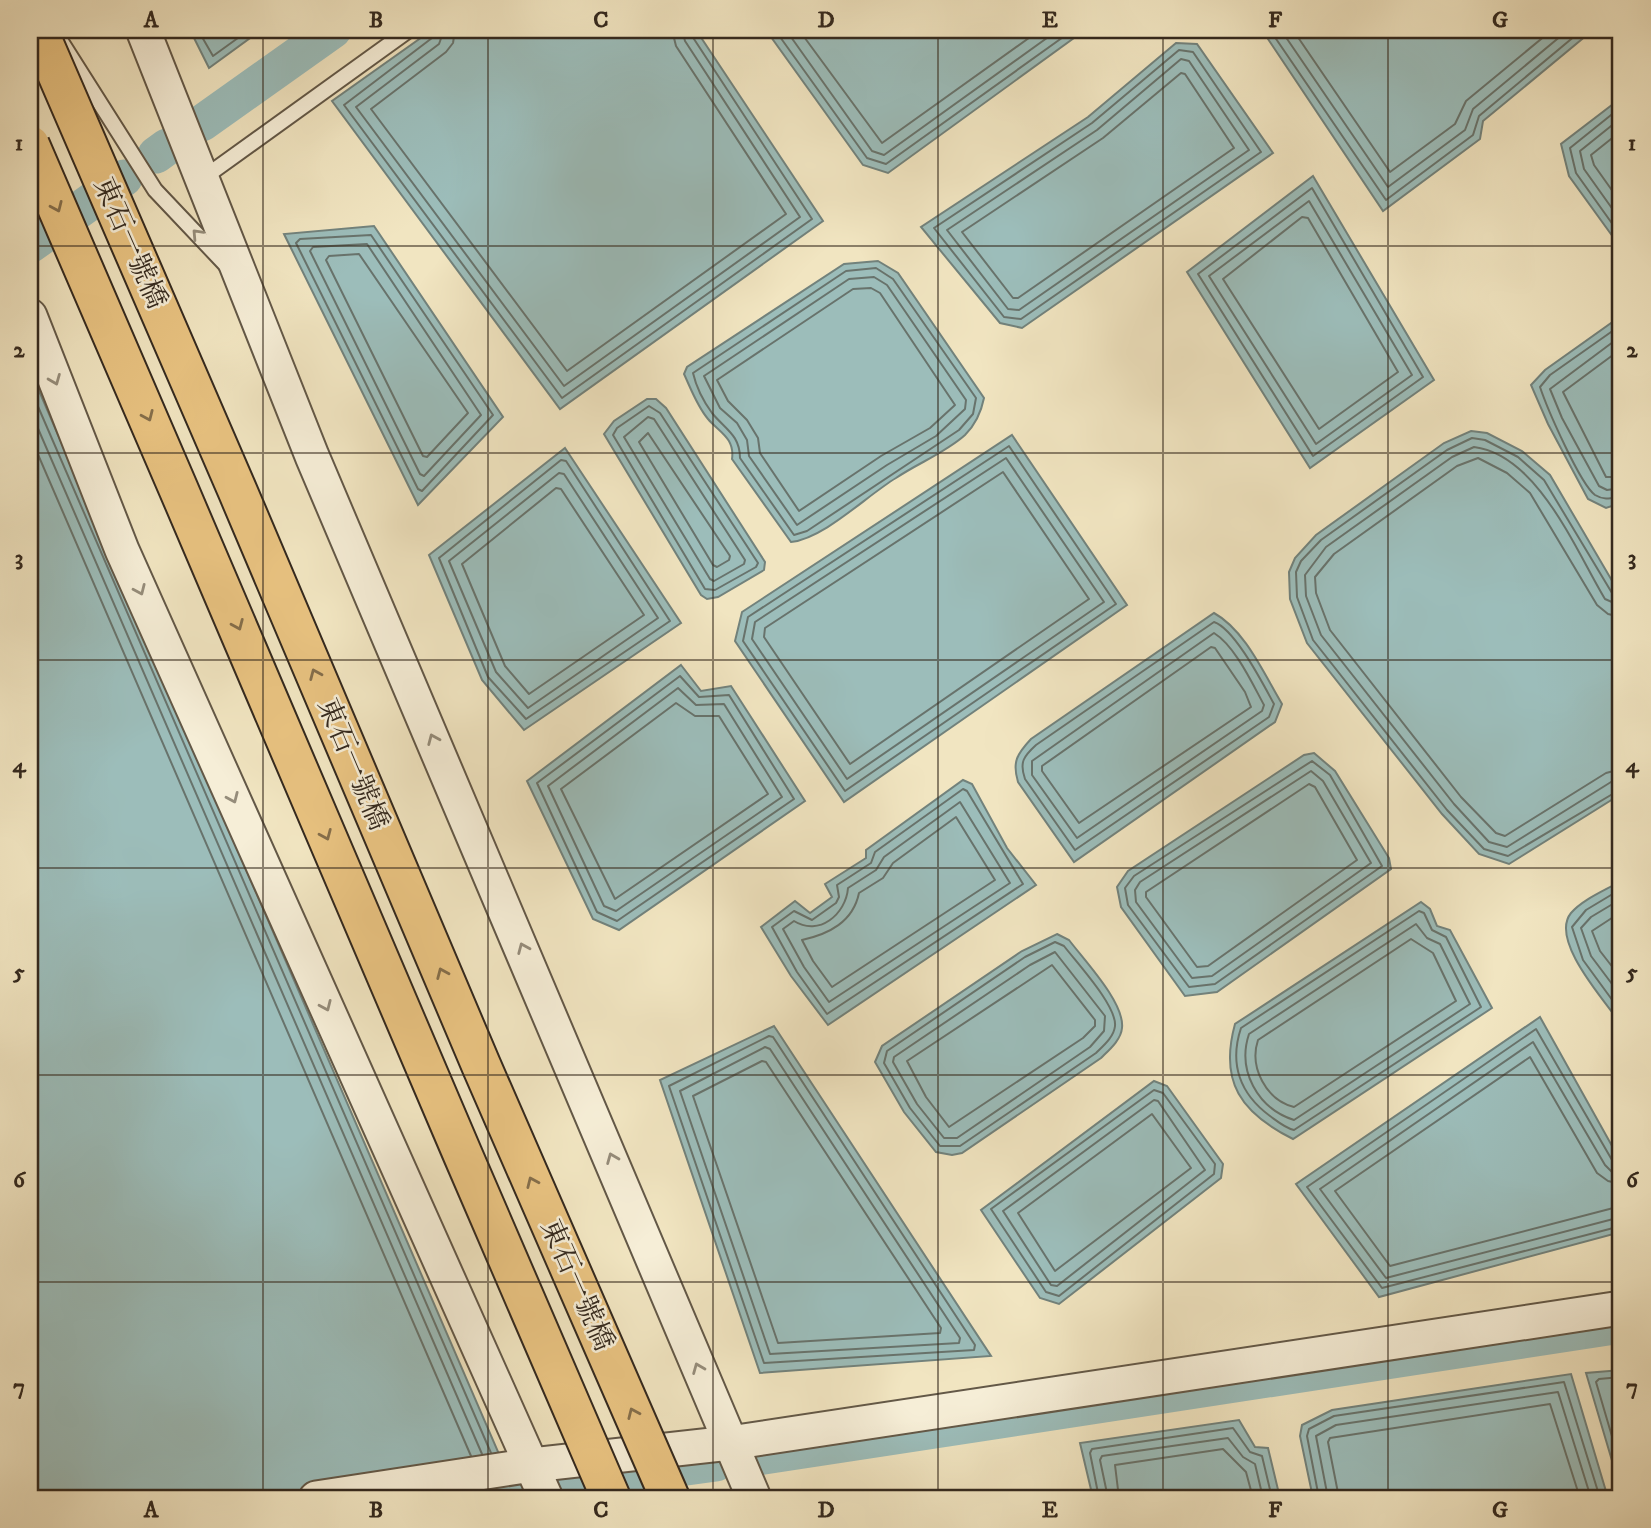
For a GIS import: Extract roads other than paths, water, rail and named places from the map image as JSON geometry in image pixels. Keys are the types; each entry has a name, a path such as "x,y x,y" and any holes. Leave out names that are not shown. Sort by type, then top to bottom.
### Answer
{"highway":[{"name":"東石一號橋","path":"38,30 233,480 481,1065 670,1498"},
{"name":"東石一號橋","path":"30,145 192,515 426,1074 611,1498"}],"street":[{"path":"143,30 312,456 600,1129 754,1498"},
{"path":"30,316 122,550 546,1498"},
{"path":"316,1498 532,1465 730,1443 1621,1308"}],"lane":[{"path":"54,30 155,190 243,284"},
{"path":"202,179 409,30"}],"water":[{"path":"190,30 261,30 209,68"},
{"path":"432,30 696,30 823,221 560,409 332,101"},
{"path":"766,30 1085,30 888,173 863,165"},
{"path":"1262,30 1593,30 1483,121 1480,139 1383,211"},
{"path":"1176,43 1197,44 1273,153 1022,328 1000,323 921,227 1088,117"},
{"path":"1621,98 1621,248 1569,176 1561,144"},
{"path":"1313,176 1434,380 1310,468 1187,272"},
{"path":"374,226 503,417 418,505 284,234"},
{"path":"878,261 898,273 984,398 981,409 978,418 965,435 940,453 884,486 818,533 791,542 732,459 729,441 704,414 684,374 687,367 844,264"},
{"path":"1621,316 1621,503 1606,508 1588,499 1548,424 1531,385 1545,370"},
{"path":"30,370 518,1498 30,1498"},
{"path":"647,399 656,399 666,408 765,562 764,570 718,597 707,599 701,595 604,434 614,421"},
{"path":"1471,431 1487,433 1522,451 1550,475 1621,596 1621,794 1509,864 1479,854 1442,814 1307,643 1290,599 1289,572 1295,558 1316,535 1444,443"},
{"path":"1012,435 1127,605 844,802 735,641 742,612"},
{"path":"565,448 681,623 524,730 482,680 429,555"},
{"path":"1214,613 1244,641 1282,704 1275,722 1074,862 1018,782 1016,764 1019,754 1031,739"},
{"path":"681,665 701,691 731,686 805,801 619,930 593,919 527,781"},
{"path":"1314,753 1335,771 1389,858 1391,869 1217,992 1185,996 1121,907 1117,887 1128,871 1304,755"},
{"path":"963,780 972,784 1007,848 1036,885 828,1025 791,976 761,927 795,901 810,913 832,897 825,884 866,858 866,850"},
{"path":"1621,881 1621,1024 1592,986 1573,954 1566,925 1571,913 1582,903"},
{"path":"1421,902 1430,909 1437,926 1450,930 1492,1008 1293,1139 1275,1129 1260,1118 1238,1094 1230,1063 1235,1024"},
{"path":"1057,934 1069,940 1111,994 1121,1018 1119,1037 1101,1058 962,1153 952,1155 936,1152 904,1112 875,1062 882,1046 1022,951"},
{"path":"1540,1017 1621,1162 1621,1232 1379,1297 1296,1184"},
{"path":"774,1026 991,1356 760,1373 660,1080"},
{"path":"1154,1081 1167,1086 1223,1164 1221,1178 1059,1304 1040,1298 981,1210"},
{"path":"1621,1370 1621,1491 1586,1373"},
{"path":"1571,1374 1608,1498 1313,1498 1300,1436 1302,1425 1332,1410"},
{"path":"1239,1420 1255,1447 1268,1448 1280,1498 1093,1498 1080,1443"}],"waterway":[{"path":"202,123 333,30"},
{"path":"156,155 167,147"},
{"path":"30,245 124,178"},
{"path":"758,1457 1621,1325"},
{"path":"562,1484 716,1463"},
{"path":"461,1498 521,1490"}]}
